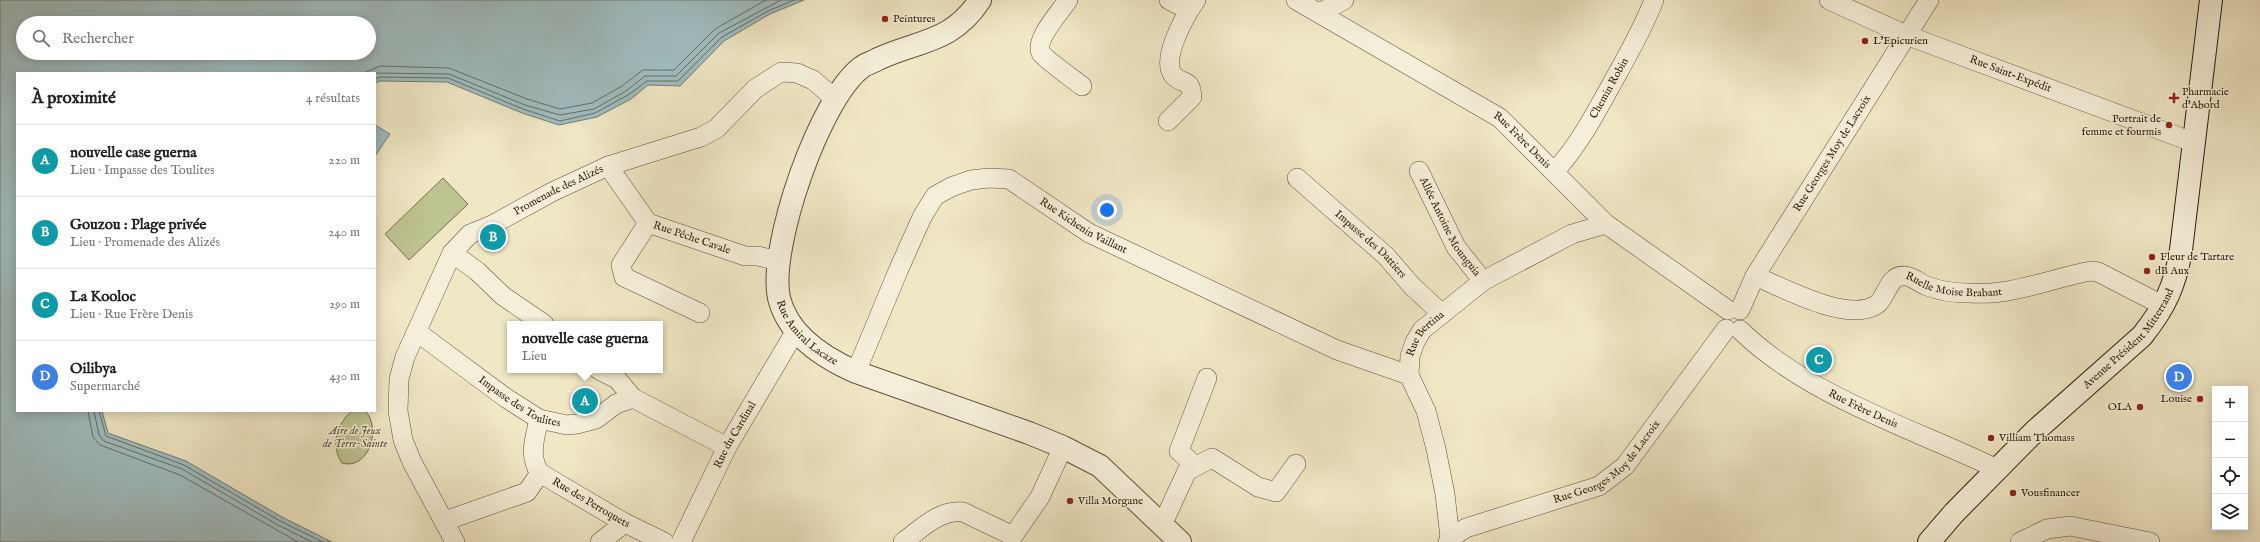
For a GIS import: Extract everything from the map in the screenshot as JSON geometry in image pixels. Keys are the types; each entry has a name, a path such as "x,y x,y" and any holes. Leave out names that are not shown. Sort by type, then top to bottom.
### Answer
{"street":[{"name":"Rue Amiral Lacaze","path":"980,0 973,11 952,29 936,39 887,55 861,67 834,98 814,140 794,196 780,249 779,297 795,332 830,361 856,372 1063,447 1100,466 1180,542"},
{"path":"1068,0 1042,36 1040,44 1041,53 1082,86"},
{"path":"1168,121 1192,97 1192,88 1187,83 1174,76 1169,69 1169,60 1182,20 1192,5 1169,0"},
{"name":"Rue Frère Denis","path":"1296,0 1500,118 1555,171 1606,224 1734,310"},
{"path":"1319,13 1344,0"},
{"name":"Chemin Robin","path":"1555,171 1565,160 1587,129 1644,26 1654,0"},
{"name":"Rue Saint-Expédit","path":"1829,0 1906,35 2187,140 2194,138"},
{"name":"Rue Georges Moy de Lacroix","path":"1734,310 1929,0"},
{"name":"Avenue Président Mitterrand","path":"1929,542 1954,513 2035,431 2132,346 2154,321 2164,306 2177,276 2211,0"},
{"name":"Promenade des Alizés","path":"455,542 412,462 403,440 398,411 399,379 405,357 417,332 436,284 452,253 470,234 608,166 701,137 716,128 755,89 781,72 798,73 813,80 834,98"},
{"name":"Rue Pêche Cavale","path":"608,166 648,223 745,256 758,256 779,261"},
{"name":"Allée Antoine Mounguia","path":"1419,171 1456,247 1483,281"},
{"name":"Rue Kichenin Vaillant","path":"856,372 922,217 935,196 951,186 971,180 989,178 1009,179 1089,232 1337,350 1409,375"},
{"name":"Impasse des Dattiers","path":"1297,178 1386,256 1412,286 1442,314"},
{"path":"648,223 621,265 621,272 624,277 700,313"},
{"name":"Rue Bertina","path":"1449,540 1445,494 1436,449 1426,411 1409,375 1410,356 1415,342 1422,330 1483,281 1572,234 1606,224"},
{"path":"452,253 477,271 503,296 540,321"},
{"name":"Ruelle Moise Brabant","path":"1755,276 1825,304 1850,310 1868,308 1878,304 1894,279 1899,276 1908,276 1926,286 1969,294 1990,293 2039,286 2091,271 2098,272 2164,306"},
{"path":"1733,330 1746,320 1734,310"},
{"name":"Rue Frère Denis","path":"1733,330 1762,352 1794,373 1826,391 1997,469"},
{"name":"Rue Georges Moy de Lacroix","path":"1449,540 1466,528 1599,486 1625,466 1733,330"},
{"name":"Impasse des Toulites","path":"417,332 506,398 539,419 567,425 586,422 596,419 616,404 633,398"},
{"name":"Rue du Cardinal","path":"681,542 727,447 795,332"},
{"path":"605,373 618,379 633,398 727,447"},
{"path":"1195,466 1179,451 1207,378"},
{"name":"Rue des Perroquets","path":"539,419 533,456 534,464 540,473 623,522 664,542"},
{"path":"903,542 940,515 957,511 964,512 1014,539 1040,497 1063,447"},
{"path":"1162,525 1187,471 1212,458 1258,487 1276,492 1296,464"},
{"name":"Rue des Perroquets","path":"445,521 527,492 540,473"},
{"path":"600,542 617,529 623,522"},
{"path":"2020,542 2047,529 2070,526 2150,542"}],"green space":[{"path":"443,178 468,204 409,260 385,234"},
{"name":"Aire de Jeux de Terre-Sainte","path":"351,412 366,412 370,418 372,427 370,446 366,454 351,464 342,463 336,449 339,428"}],"water":[{"path":"0,0 804,0 770,14 724,41 680,86 648,85 631,99 597,117 559,125 522,113 447,82 380,81 376,83 376,72 16,72 16,412 102,412 108,433 186,461 282,517 332,542 0,542"},
{"path":"376,126 390,134 376,155"}],"place":[{"name":"Peintures","path":"885,19"},
{"name":"L’Epicurien","path":"1865,41"},
{"name":"Pharmacie d'Abord","path":"2174,98"},
{"name":"Portrait de femme et fourmis","path":"2169,125"},
{"name":"Gouzou : Plage privée","path":"493,237"},
{"name":"Fleur de Tartare","path":"2152,257"},
{"name":"dB Aux","path":"2147,271"},
{"name":"La Kooloc","path":"1819,360"},
{"name":"Oilibya","path":"2179,377"},
{"name":"Louise","path":"2200,399"},
{"name":"nouvelle case guerna","path":"585,401"},
{"name":"OLA","path":"2140,407"},
{"name":"Villiam Thomass","path":"1991,438"},
{"name":"Vousfinancer","path":"2013,493"},
{"name":"Villa Morgane","path":"1070,501"}]}
